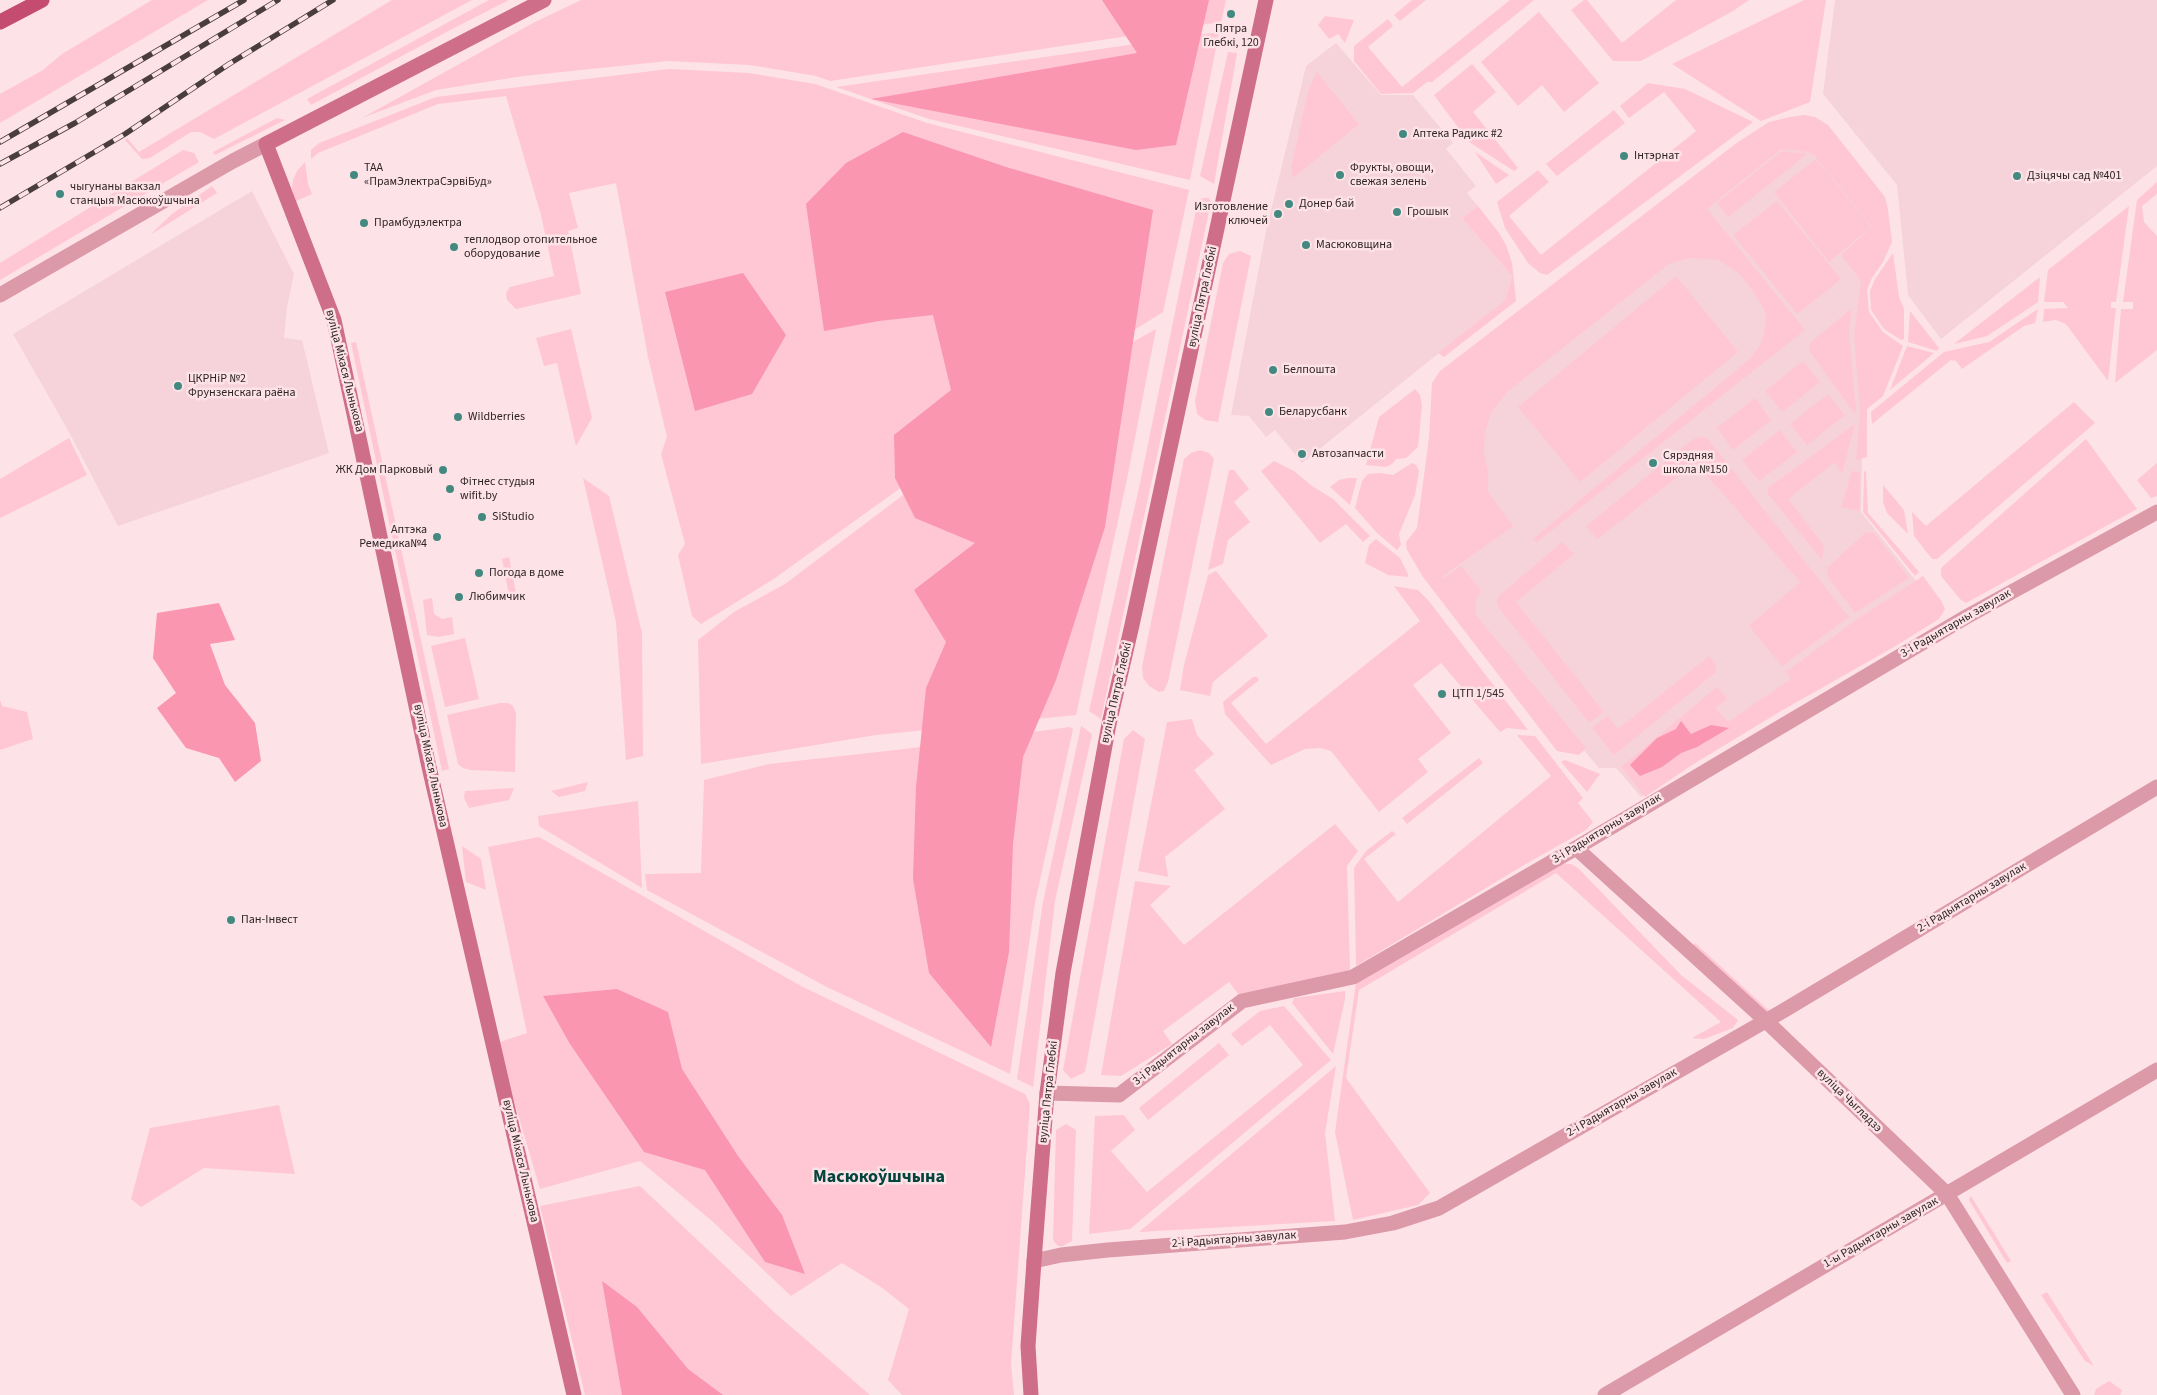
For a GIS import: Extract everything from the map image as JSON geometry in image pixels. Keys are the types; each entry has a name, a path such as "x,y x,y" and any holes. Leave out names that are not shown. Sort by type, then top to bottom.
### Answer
{"main road":[{"path":"0,22 42,0"}],"street":[{"path":"0,295 233,160 544,0"},
{"name":"вуліца Пятра Глебкі","path":"1031,1395 1028,1346 1034,1261 1047,1093 1063,973 1109,724 1266,0"},
{"name":"вуліца Міхася Лынькова","path":"266,144 334,320 429,767 574,1395"},
{"name":"3-і Радыятарны завулак","path":"1047,1093 1119,1095 1242,1001 1353,977 1576,848 1966,617 2157,512"},
{"name":"2-і Радыятарны завулак","path":"1034,1261 1108,1250 1345,1232 1392,1223 1439,1208 1765,1020 1783,1012 2157,788"},
{"name":"вуліца Чыгладзэ","path":"1576,848 1765,1020 1947,1194 2073,1395"},
{"name":"1-ы Радыятарны завулак","path":"1605,1395 2157,1070"}],"shaded area":[{"path":"152,0 208,0 0,123 0,94 43,70 62,54"},
{"path":"392,0 472,0 214,139 200,132 191,132 150,158 142,159 125,140 127,138 139,152"},
{"path":"489,0 509,0 311,105 307,99"},
{"path":"581,0 1226,0 1221,22 830,81 816,76 750,65 668,61 523,76 436,90 362,118 533,23"},
{"path":"1102,0 1209,0 1176,145 1136,150 871,99 1137,53"},
{"path":"1412,0 1426,0 1400,21 1394,15"},
{"path":"1510,0 1534,0 1432,82 1427,82 1413,93 1381,94 1354,61 1354,46 1388,19 1393,26 1368,47 1402,87"},
{"path":"1584,0 1587,0 1622,43 1676,0 1749,0 1733,11 1641,61 1613,61 1571,10"},
{"path":"1804,0 1826,0 1810,102 1761,121 1672,64"},
{"name":"Дзіцячы сад №401","path":"1835,0 2157,0 2157,166 1941,339 1908,295 1897,185 1823,94"},
{"path":"1539,12 1599,83 1564,112 1542,85 1518,106 1481,62"},
{"path":"1325,16 1354,20 1345,43 1338,34 1329,39 1318,25"},
{"path":"1219,32 1190,180 929,119 836,87"},
{"path":"1336,43 1381,95 1413,95 1453,143 1446,149 1476,186 1467,193 1478,206 1462,218 1512,276 1505,300 1302,463 1275,430 1266,437 1249,416 1231,415 1266,231 1306,66"},
{"path":"1228,52 1237,53 1214,184 1200,176"},
{"path":"1472,64 1496,92 1473,112 1518,168 1514,171 1469,142 1434,95"},
{"path":"669,69 749,73 815,84 927,123 1189,190 1163,312 1026,398 775,578 701,624 692,616 678,555 685,544 661,454 667,437 648,357 616,183 569,193 578,228 568,231 581,294 516,309 507,300 506,293 510,287 554,276 541,215 506,96 438,104 318,153 311,159 311,150 319,143 436,97"},
{"path":"1317,72 1359,124 1293,178 1291,168 1308,91"},
{"path":"1648,83 1685,89 1753,122 1547,275 1540,273 1528,263 1505,228 1497,202 1538,170 1549,182 1509,216 1541,255 1696,131 1664,92 1629,118 1620,106"},
{"path":"1614,110 1625,123 1557,176 1546,164"},
{"path":"1804,115 1815,117 1828,125 1885,197 1888,210 1892,242 1867,290 1869,312 1883,332 1903,346 1883,396 1867,409 1867,457 1856,460 1860,412 1854,335 1861,281 1841,255 1872,227 1814,155 1808,152 1781,149 1707,209 1805,330 1537,542 1533,539 1751,358 1760,345 1764,333 1766,317 1761,303 1741,275 1719,260 1689,258 1669,264 1507,392 1491,413 1485,433 1484,453 1488,472 1488,492 1513,526 1443,576 1443,579 1461,566 1481,590 1476,599 1476,615 1586,748 1579,755 1557,751 1423,577 1407,550 1406,542 1417,528 1429,438 1432,383 1440,371 1738,142 1769,122"},
{"path":"277,118 285,120 215,155 213,152"},
{"path":"903,132 1006,167 1153,210 1105,527 1056,680 1023,757 1013,844 1009,952 991,1047 929,973 913,879 916,787 926,688 946,642 914,590 975,543 915,518 895,478 894,435 951,390 933,315 879,321 824,331 806,204 846,163"},
{"name":"Сярэдняя школа №150","path":"1826,138 1876,202 1865,285 1861,512 1932,601 1765,711 1641,797 1616,768 1599,768 1439,580 1444,413 1782,140"},
{"path":"183,150 194,153 199,162 0,280 0,263"},
{"path":"1782,151 1807,154 1728,217 1717,203"},
{"path":"1475,152 1509,175 1496,184"},
{"path":"1816,159 1871,227 1829,262 1774,192"},
{"path":"305,162 308,184 312,194 294,202 293,180 297,171"},
{"path":"2157,182 2157,194 2142,206 2144,222 2157,236 2157,350 2115,383 2121,309 2133,309 2133,302 2123,302 2137,200"},
{"path":"212,186 217,193 150,235 172,214"},
{"name":"ЦКРНіР №2 Фрунзенскага раёна","path":"252,191 294,274 287,307 284,338 302,340 329,453 118,526 69,432 13,334"},
{"path":"1209,198 1211,202 1101,719 1089,711 1140,483 1198,200"},
{"path":"1777,201 1841,279 1797,314 1733,235"},
{"path":"1478,206 1506,245 1512,263 1516,301 1444,357 1438,353 1505,300 1512,276 1462,218"},
{"path":"2129,206 2116,302 2111,302 2111,308 2116,308 2108,381 2066,324 2056,320 2043,322 2044,309 2068,308 2063,302 2044,302 2048,270"},
{"path":"1240,251 1251,256 1218,422 1205,420 1197,414 1195,401 1223,263 1229,254"},
{"path":"1893,253 1899,297 1904,309 1904,339 1901,340 1884,329 1871,310 1870,291 1875,279"},
{"path":"743,273 786,335 752,394 695,411 665,292"},
{"path":"1676,276 1738,352 1580,482 1518,407"},
{"path":"2040,277 2038,302 1987,336 1954,344"},
{"path":"1852,308 1849,331 1856,410 1854,413 1809,350 1809,344"},
{"path":"2038,309 2035,323 2024,326 1962,369 1956,361 1951,360 1872,424 1871,412 1944,352 1989,342"},
{"path":"1910,311 1939,348 1937,351 1908,342"},
{"path":"571,329 592,418 576,446 557,363 544,366 536,338"},
{"path":"1156,329 1127,479 1076,715 876,735 701,764 698,640 734,612 785,584 1028,401"},
{"path":"356,342 449,769 442,771 351,343"},
{"path":"1907,346 1934,353 1890,390"},
{"path":"1803,361 1820,382 1782,412 1765,391"},
{"path":"1415,389 1420,395 1422,405 1418,447 1406,458 1396,459 1386,467 1366,465 1379,417"},
{"path":"1828,394 1845,415 1807,445 1790,424"},
{"path":"1755,398 1771,420 1733,450 1717,428"},
{"path":"2074,402 2095,423 1937,559 1932,559 1914,536 1912,512 1926,526"},
{"path":"1855,424 1842,474 1835,462 1788,499 1824,546 1822,560 1768,494 1768,488"},
{"path":"1780,430 1797,452 1759,481 1742,460"},
{"path":"1698,437 1707,438 1849,617 1782,666 1749,626 1800,582 1696,463 1597,539 1586,526"},
{"path":"69,438 87,475 0,518 0,479"},
{"path":"2086,439 2137,509 1966,603 1960,599 1941,576 1941,568"},
{"path":"1200,450 1209,453 1214,459 1168,682 1164,691 1159,692 1149,686 1143,678 1142,667 1184,459 1191,453"},
{"path":"1274,461 1294,471 1312,486 1333,499 1370,536 1363,542 1346,524 1320,543 1261,471"},
{"path":"1412,463 1416,465 1419,471 1415,495 1399,534 1401,545 1397,550 1377,533 1355,508 1362,481 1368,474 1393,475"},
{"path":"2157,463 2157,496 2151,498 2137,480"},
{"path":"1229,470 1234,470 1249,489 1234,502 1250,522 1228,540 1223,564 1208,570"},
{"path":"1852,471 1860,472 1859,511 1841,507"},
{"path":"1864,471 1866,472 1868,513 1919,572 1915,576 1863,512"},
{"path":"583,478 609,496 642,633 643,756 626,760 616,622"},
{"path":"1357,478 1350,505 1330,487 1339,480"},
{"path":"1883,485 1904,510 1908,534 1887,513 1883,502"},
{"path":"1866,532 1874,533 1909,578 1855,613 1828,577 1827,568"},
{"path":"1376,539 1400,558 1408,577 1388,575 1365,563 1369,545"},
{"path":"1562,542 1574,554 1516,602 1604,712 1589,723 1499,608 1497,602 1498,597"},
{"path":"509,557 517,598 510,600 502,559"},
{"path":"1216,571 1268,636 1213,682 1210,696 1180,690 1184,665 1208,575"},
{"path":"1923,576 1945,609 1939,619 1894,647 1781,711 1692,765 1645,797 1621,767 1717,687 1727,699 1715,708 1728,722 1791,679 1786,672 1856,620"},
{"path":"1394,586 1418,590 1428,600 1528,730 1507,728 1500,732 1441,663 1413,685 1451,733 1418,759 1428,772 1379,812 1331,751 1320,748 1305,749 1271,765 1225,714 1223,702 1253,677 1257,677 1259,680 1231,703 1266,744 1420,621"},
{"path":"432,598 434,614 442,619 452,617 454,634 438,637 427,635 423,600"},
{"path":"219,603 235,640 210,644 225,685 255,723 261,761 235,782 219,758 186,748 157,708 176,693 153,658 157,613"},
{"path":"465,638 479,699 445,707 431,646"},
{"path":"1709,656 1716,664 1716,672 1614,755 1592,728 1607,716 1618,729"},
{"path":"0,700 2,706 27,712 33,739 0,750"},
{"path":"500,703 508,703 513,706 516,713 515,772 463,768 458,764 447,715"},
{"path":"1192,719 1197,735 1214,754 1194,770 1225,809 1165,857 1168,877 1138,871 1167,722"},
{"path":"1681,721 1691,734 1711,725 1729,728 1697,747 1681,753 1662,767 1640,776 1630,765 1657,738 1676,729"},
{"path":"1081,726 1092,734 1055,901 1033,1087 1017,1079 1043,902"},
{"path":"1070,727 1073,729 1035,903 1010,1074 825,986 647,890 645,874 701,873 704,780 769,764 905,749"},
{"path":"1133,730 1145,739 1085,1072 1071,1079 1063,1070 1124,739"},
{"path":"1517,735 1535,736 1583,798 1578,803 1593,822 1586,830 1356,966 1354,868 1366,851 1392,831 1396,834 1364,859 1398,902 1551,776"},
{"path":"1479,758 1483,763 1407,824 1402,818"},
{"path":"1565,760 1600,774 1587,792 1561,762"},
{"path":"588,782 585,791 559,797 551,791"},
{"path":"514,788 509,800 469,808 464,798 465,791"},
{"path":"638,801 642,888 539,826 538,816"},
{"path":"1335,824 1358,851 1347,866 1350,972 1239,995 1229,982 1163,1031 1172,1044 1121,1076 1101,1075 1135,881 1171,886 1150,905 1184,945"},
{"path":"539,837 801,986 1025,1094 1030,1104 1011,1364 1014,1395 902,1395 888,1380 909,1309 881,1287 842,1263 791,1296 712,1221 640,1161 540,1189 497,1043 527,1033 488,847"},
{"path":"462,846 481,859 486,890 466,882"},
{"path":"1560,863 1571,864 1578,868 1681,975 1738,1020 1733,1028 1704,1039 1692,1038 1721,1022 1556,873 1359,990 1346,1078 1430,1193 1418,1205 1353,1220 1335,1132 1356,983"},
{"path":"1695,943 1776,1017 1769,1017 1692,947"},
{"path":"617,989 668,1012 682,1069 738,1156 782,1215 805,1274 765,1262 705,1170 644,1152 570,1044 543,996"},
{"path":"1345,991 1333,1054 1292,1003 1294,998"},
{"path":"1284,1006 1331,1060 1130,1229 1089,1234 1095,1116 1124,1115 1135,1130 1111,1151 1147,1192 1303,1065 1270,1025 1242,1046 1231,1034 1260,1011"},
{"path":"1219,1043 1229,1055 1148,1120 1139,1108"},
{"path":"1336,1066 1325,1133 1335,1221 1139,1232"},
{"path":"279,1105 295,1174 204,1168 141,1207 131,1199 150,1128"},
{"path":"1066,1124 1076,1130 1072,1241 1063,1246 1058,1246 1053,1240 1056,1130"},
{"path":"640,1186 775,1313 870,1395 585,1395 540,1206"},
{"path":"1971,1196 2011,1261 2007,1263 1969,1200"},
{"path":"602,1281 637,1307 688,1369 723,1395 622,1395"},
{"path":"2047,1292 2094,1366 2085,1361 2041,1295"},
{"path":"2109,1381 2122,1390 2120,1395 2094,1395 2096,1389"}],"railway":[{"path":"0,142 244,0"},
{"path":"0,164 75,123 278,0"},
{"path":"0,208 125,134 229,64 333,0"}],"place":[{"name":"Пятра Глебкі, 120","path":"1231,14"},
{"name":"Аптека Радикс #2","path":"1403,134"},
{"name":"Інтэрнат","path":"1624,156"},
{"name":"ТАА «ПрамЭлектраСэрвіБуд»","path":"354,175"},
{"name":"Фрукты, овощи, свежая зелень","path":"1340,175"},
{"name":"Дзіцячы сад №401","path":"2017,176"},
{"name":"чыгунаны вакзал станцыя Масюкоўшчына","path":"60,194"},
{"name":"Донер бай","path":"1289,204"},
{"name":"Грошык","path":"1397,212"},
{"name":"Изготовление ключей","path":"1278,214"},
{"name":"Прамбудэлектра","path":"364,223"},
{"name":"Масюковщина","path":"1306,245"},
{"name":"теплодвор отопительное оборудование","path":"454,247"},
{"name":"Белпошта","path":"1273,370"},
{"name":"ЦКРНіР №2 Фрунзенскага раёна","path":"178,386"},
{"name":"Беларусбанк","path":"1269,412"},
{"name":"Wildberries","path":"458,417"},
{"name":"Автозапчасти","path":"1302,454"},
{"name":"Сярэдняя школа №150","path":"1653,463"},
{"name":"ЖК Дом Парковый","path":"443,470"},
{"name":"Фітнес студыя wifit.by","path":"450,489"},
{"name":"SiStudio","path":"482,517"},
{"name":"Аптэка Ремедика№4","path":"437,537"},
{"name":"Погода в доме","path":"479,573"},
{"name":"Любимчик","path":"459,597"},
{"name":"ЦТП 1/545","path":"1442,694"},
{"name":"Пан-Інвест","path":"231,920"}],"district":[{"name":"Масюкоўшчына","path":"879,1178"}]}
